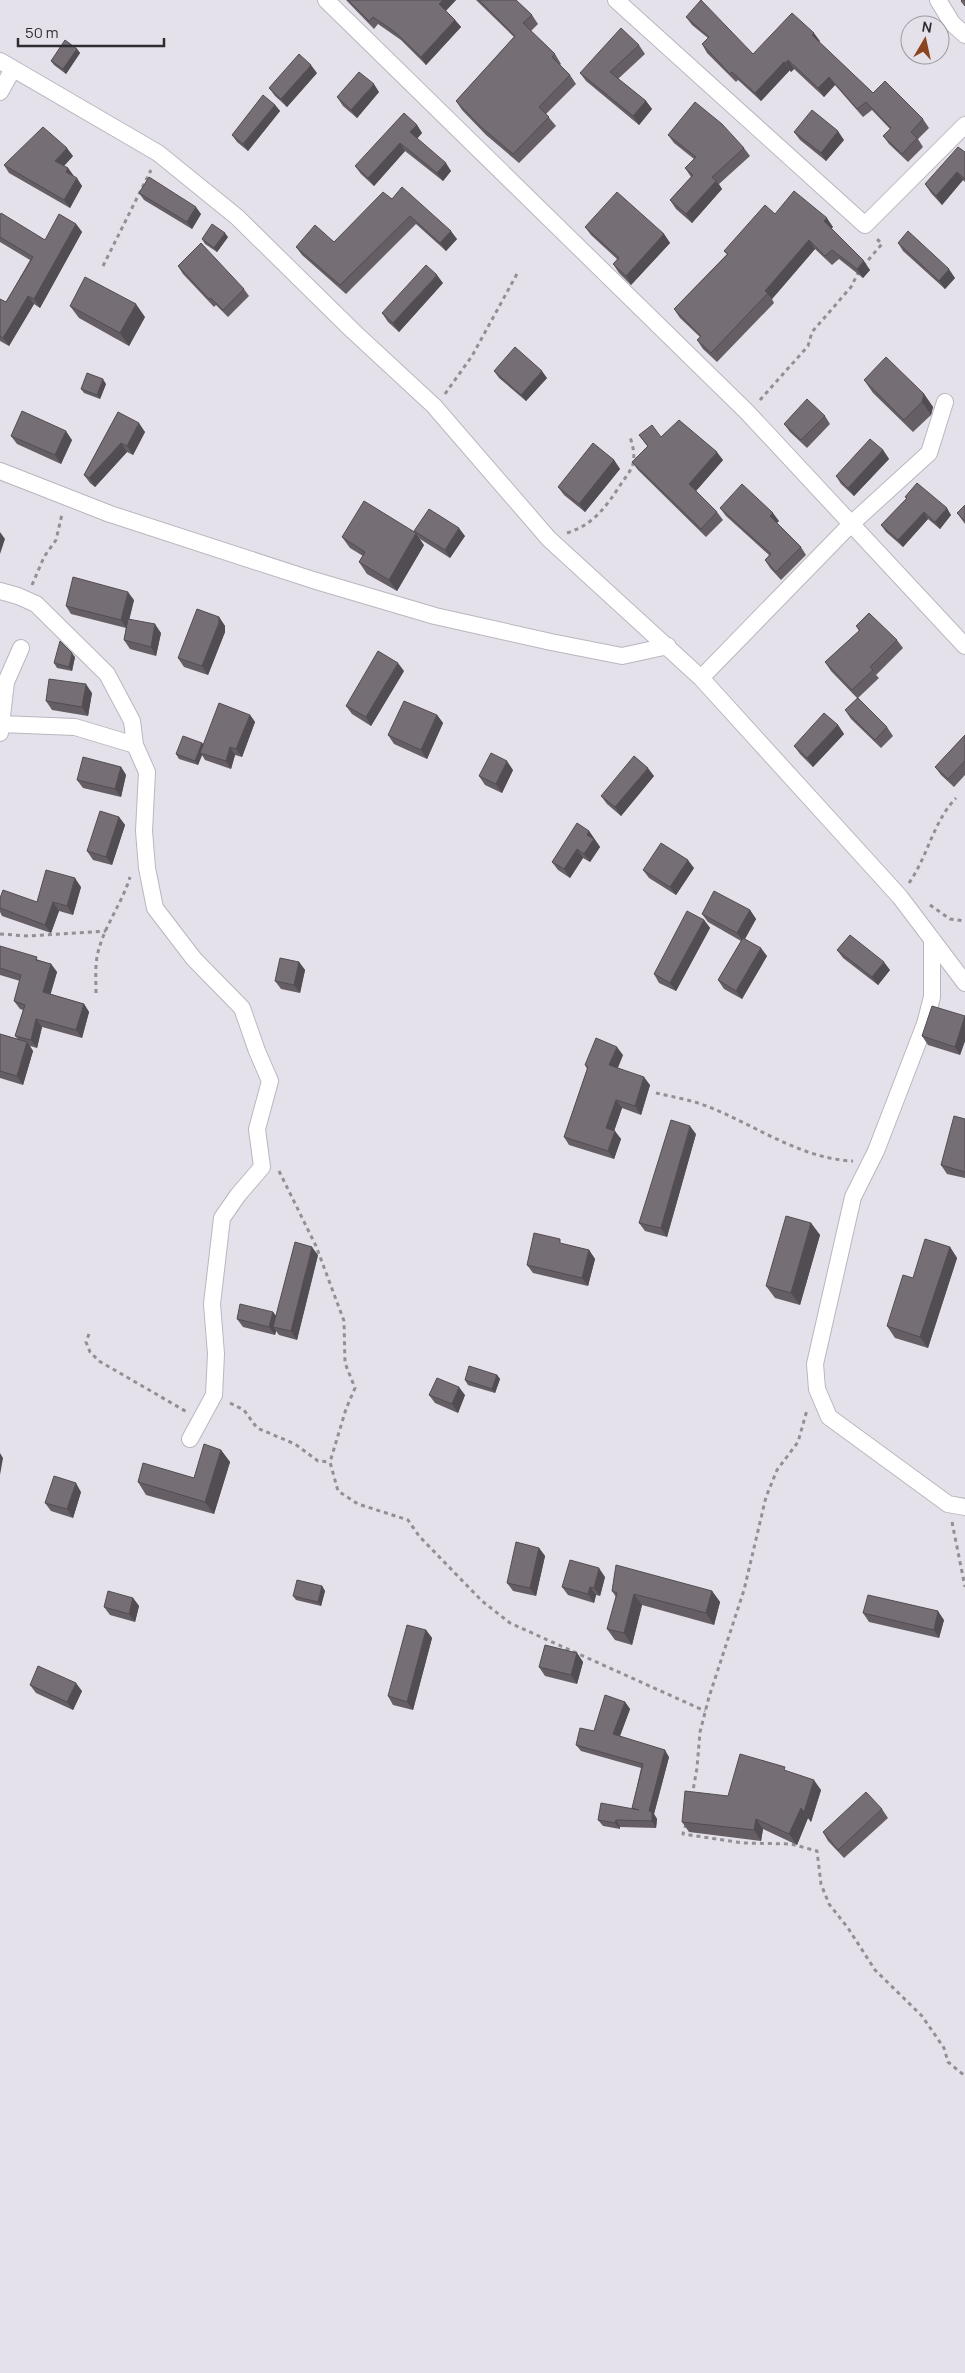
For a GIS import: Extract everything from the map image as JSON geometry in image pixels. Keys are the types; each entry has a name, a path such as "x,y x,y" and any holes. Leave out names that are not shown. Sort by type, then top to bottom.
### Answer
{"street":[{"path":"326,0 747,412 850,525 965,646"},
{"path":"616,0 865,226 965,125"},
{"path":"938,0 952,23 965,35"},
{"path":"0,92 6,65 158,153 237,217 353,331 434,406 549,539 668,646 700,678 900,897 965,983"},
{"path":"700,678 850,525 929,453 945,402"},
{"path":"0,471 110,514 219,550 435,616 622,656 668,646"},
{"path":"0,591 36,604 107,674 132,721 135,745 147,772 144,831 147,868 155,908 194,959 242,1008 257,1052 270,1081 257,1129 262,1167 238,1195 222,1218 212,1304 216,1354 214,1394 190,1438"},
{"path":"21,648 6,682 1,729 75,727 135,745"},
{"path":"932,938 932,997 925,1024 876,1151 853,1197 815,1364 817,1389 829,1417 948,1504 965,1507"}],"path":[{"path":"103,266 142,191 158,153"},
{"path":"747,412 808,346 812,332 851,287 858,273 882,244 865,226"},
{"path":"434,406 472,356 518,272"},
{"path":"549,539 582,528 598,516 632,466 634,454 630,437"},
{"path":"28,600 32,582 44,557 56,540 60,517 72,498"},
{"path":"905,888 922,862 946,808 956,798"},
{"path":"96,993 97,957 106,931 125,894 131,876"},
{"path":"0,934 28,936 106,931"},
{"path":"656,1093 708,1106 790,1144 831,1159 852,1162 876,1151"},
{"path":"278,1165 280,1174 316,1246 344,1321 345,1362 355,1388 346,1409 330,1462 338,1491 358,1504 408,1520 419,1536 482,1601 510,1623 705,1711"},
{"path":"89,1334 86,1342 90,1352 99,1361 200,1420"},
{"path":"692,1797 700,1732 705,1711 744,1590 766,1497 777,1470 798,1442 812,1396 817,1389"},
{"path":"214,1394 244,1410 257,1428 295,1444 318,1461 330,1462"},
{"path":"948,1504 965,1587"},
{"path":"688,1815 684,1834 743,1843 791,1844 816,1851 821,1884 829,1904 848,1928 875,1970 922,2016 944,2048 948,2062 965,2076"}],"building":[{"path":"348,0 443,0 439,4 455,20 421,57 395,32 373,17 369,21"},
{"path":"479,0 516,0 532,15 523,23 555,54 552,57 570,75 539,107 549,117 513,154 480,126 456,101 515,36"},
{"path":"701,0 753,54 792,13 814,33 812,35 873,93 885,81 923,119 911,132 917,138 902,154 883,136 891,128 866,102 857,109 829,77 818,88 788,60 755,93 732,72 730,74 702,44 709,37 686,17"},
{"path":"621,28 639,45 610,72 646,101 633,116 580,73"},
{"path":"65,40 77,49 63,69 51,61"},
{"path":"299,54 311,65 281,99 269,88"},
{"path":"359,72 374,84 351,110 337,97"},
{"path":"263,95 275,105 243,144 232,135"},
{"path":"695,102 722,124 744,148 712,177 716,181 686,214 670,200 693,175 685,168 696,157 668,135"},
{"path":"812,110 838,131 821,153 794,132"},
{"path":"404,113 417,125 410,132 446,163 437,173 400,143 368,178 355,166"},
{"path":"43,127 67,148 55,161 68,168 66,172 77,178 64,200 4,165"},
{"path":"958,147 965,152 965,179 957,172 936,196 925,184"},
{"path":"149,177 196,207 187,222 139,193"},
{"path":"402,187 451,231 440,243 410,216 340,285 296,247 315,225 334,242 383,192 392,199"},
{"path":"794,191 827,218 824,221 864,261 857,269 832,250 825,256 809,240 765,291 768,293 711,353 697,340 701,336 674,309 728,254 724,251 765,205 775,214"},
{"path":"617,192 664,234 626,276 613,264 619,258 585,227"},
{"path":"1,213 45,240 59,214 76,224 34,299 28,296 3,338 0,336 0,299 6,302 33,257 0,237"},
{"path":"212,224 225,233 214,248 202,239"},
{"path":"908,231 949,269 939,281 898,243"},
{"path":"201,243 244,289 223,310 211,298 209,299 178,266"},
{"path":"426,265 437,275 393,323 382,313"},
{"path":"85,277 136,304 120,333 70,306"},
{"path":"515,347 542,371 521,395 494,371"},
{"path":"886,357 924,394 922,402 904,420 864,380"},
{"path":"87,373 103,379 97,395 81,389"},
{"path":"807,399 825,416 801,440 784,424"},
{"path":"22,411 66,431 55,455 11,436"},
{"path":"118,412 139,423 127,446 121,443 89,478 84,475"},
{"path":"679,420 717,452 689,484 717,512 701,529 632,462 648,446 639,435 652,425 661,437"},
{"path":"870,439 883,450 848,488 836,476"},
{"path":"593,443 614,460 579,504 558,487"},
{"path":"917,483 947,508 935,522 924,512 898,540 881,525 907,498 905,497"},
{"path":"742,484 773,513 770,516 801,547 776,572 765,560 771,554 720,508"},
{"path":"364,501 416,533 389,580 359,562 365,552 342,537"},
{"path":"965,505 965,521 957,513"},
{"path":"429,509 459,528 445,550 414,531"},
{"path":"73,577 128,592 121,620 66,606"},
{"path":"197,609 219,617 219,623 202,666 178,658"},
{"path":"869,613 897,640 870,667 873,670 852,690 825,662 860,630 856,626"},
{"path":"128,619 155,624 151,647 124,640"},
{"path":"60,641 72,653 69,667 54,663"},
{"path":"378,651 398,663 366,717 346,706"},
{"path":"49,679 86,684 82,707 46,701"},
{"path":"858,698 887,727 875,740 845,710"},
{"path":"404,701 437,715 421,750 388,735"},
{"path":"219,703 250,715 236,749 230,747 226,761 200,753"},
{"path":"824,713 838,725 807,758 794,746"},
{"path":"965,735 965,761 948,779 935,767"},
{"path":"183,736 202,743 195,761 176,754"},
{"path":"491,753 507,761 496,784 479,776"},
{"path":"634,756 648,768 615,807 601,796"},
{"path":"83,757 121,767 115,789 77,780"},
{"path":"100,811 119,817 106,857 87,851"},
{"path":"577,823 589,831 587,835 594,839 584,854 577,849 564,869 552,862"},
{"path":"661,843 688,860 670,887 643,870"},
{"path":"46,870 75,878 67,906 53,902 45,925 0,908 0,898 3,890 37,902"},
{"path":"714,891 750,910 737,933 702,914"},
{"path":"687,911 704,920 670,983 654,974"},
{"path":"850,935 884,962 872,977 837,950"},
{"path":"743,938 761,948 736,991 718,980"},
{"path":"0,946 37,957 36,960 51,964 43,992 84,1004 76,1030 36,1019 31,1040 15,1036 25,1005 14,1001 21,975 0,968"},
{"path":"280,958 299,962 294,985 275,981"},
{"path":"932,1006 965,1016 955,1047 922,1036"},
{"path":"0,1034 27,1042 17,1076 0,1071"},
{"path":"596,1038 617,1047 609,1065 644,1077 635,1106 616,1100 606,1128 615,1131 608,1151 564,1137 588,1067 585,1065"},
{"path":"954,1116 965,1119 965,1172 941,1165"},
{"path":"671,1120 690,1126 661,1228 639,1223"},
{"path":"786,1216 811,1223 791,1293 766,1286"},
{"path":"534,1233 560,1239 560,1243 589,1250 582,1278 527,1265"},
{"path":"925,1239 950,1247 920,1337 887,1326 903,1275 913,1278"},
{"path":"295,1242 312,1247 291,1331 273,1327"},
{"path":"240,1304 273,1312 269,1327 237,1319"},
{"path":"469,1366 497,1375 492,1389 465,1380"},
{"path":"437,1378 459,1387 452,1404 429,1395"},
{"path":"204,1444 221,1450 205,1502 138,1482 143,1463 194,1478"},
{"path":"54,1476 76,1483 67,1509 45,1503"},
{"path":"516,1542 539,1548 530,1588 507,1583"},
{"path":"570,1560 599,1568 594,1588 590,1587 588,1594 562,1587"},
{"path":"616,1565 712,1591 706,1613 634,1594 624,1633 607,1629 617,1593 612,1591"},
{"path":"297,1580 322,1586 318,1602 293,1596"},
{"path":"108,1591 133,1598 129,1614 104,1607"},
{"path":"868,1595 938,1611 934,1630 863,1613"},
{"path":"407,1625 426,1630 407,1702 388,1696"},
{"path":"545,1645 577,1653 571,1675 539,1667"},
{"path":"38,1666 76,1683 67,1702 30,1685"},
{"path":"605,1695 625,1702 613,1734 665,1750 649,1811 652,1812 652,1821 616,1820 615,1823 598,1820 601,1803 639,1810 632,1808 643,1764 576,1745 580,1728 594,1731"},
{"path":"740,1754 785,1767 784,1770 814,1780 804,1812 801,1808 789,1834 756,1819 754,1830 682,1822 685,1791 728,1796"},
{"path":"866,1792 882,1809 838,1850 823,1832"}]}
